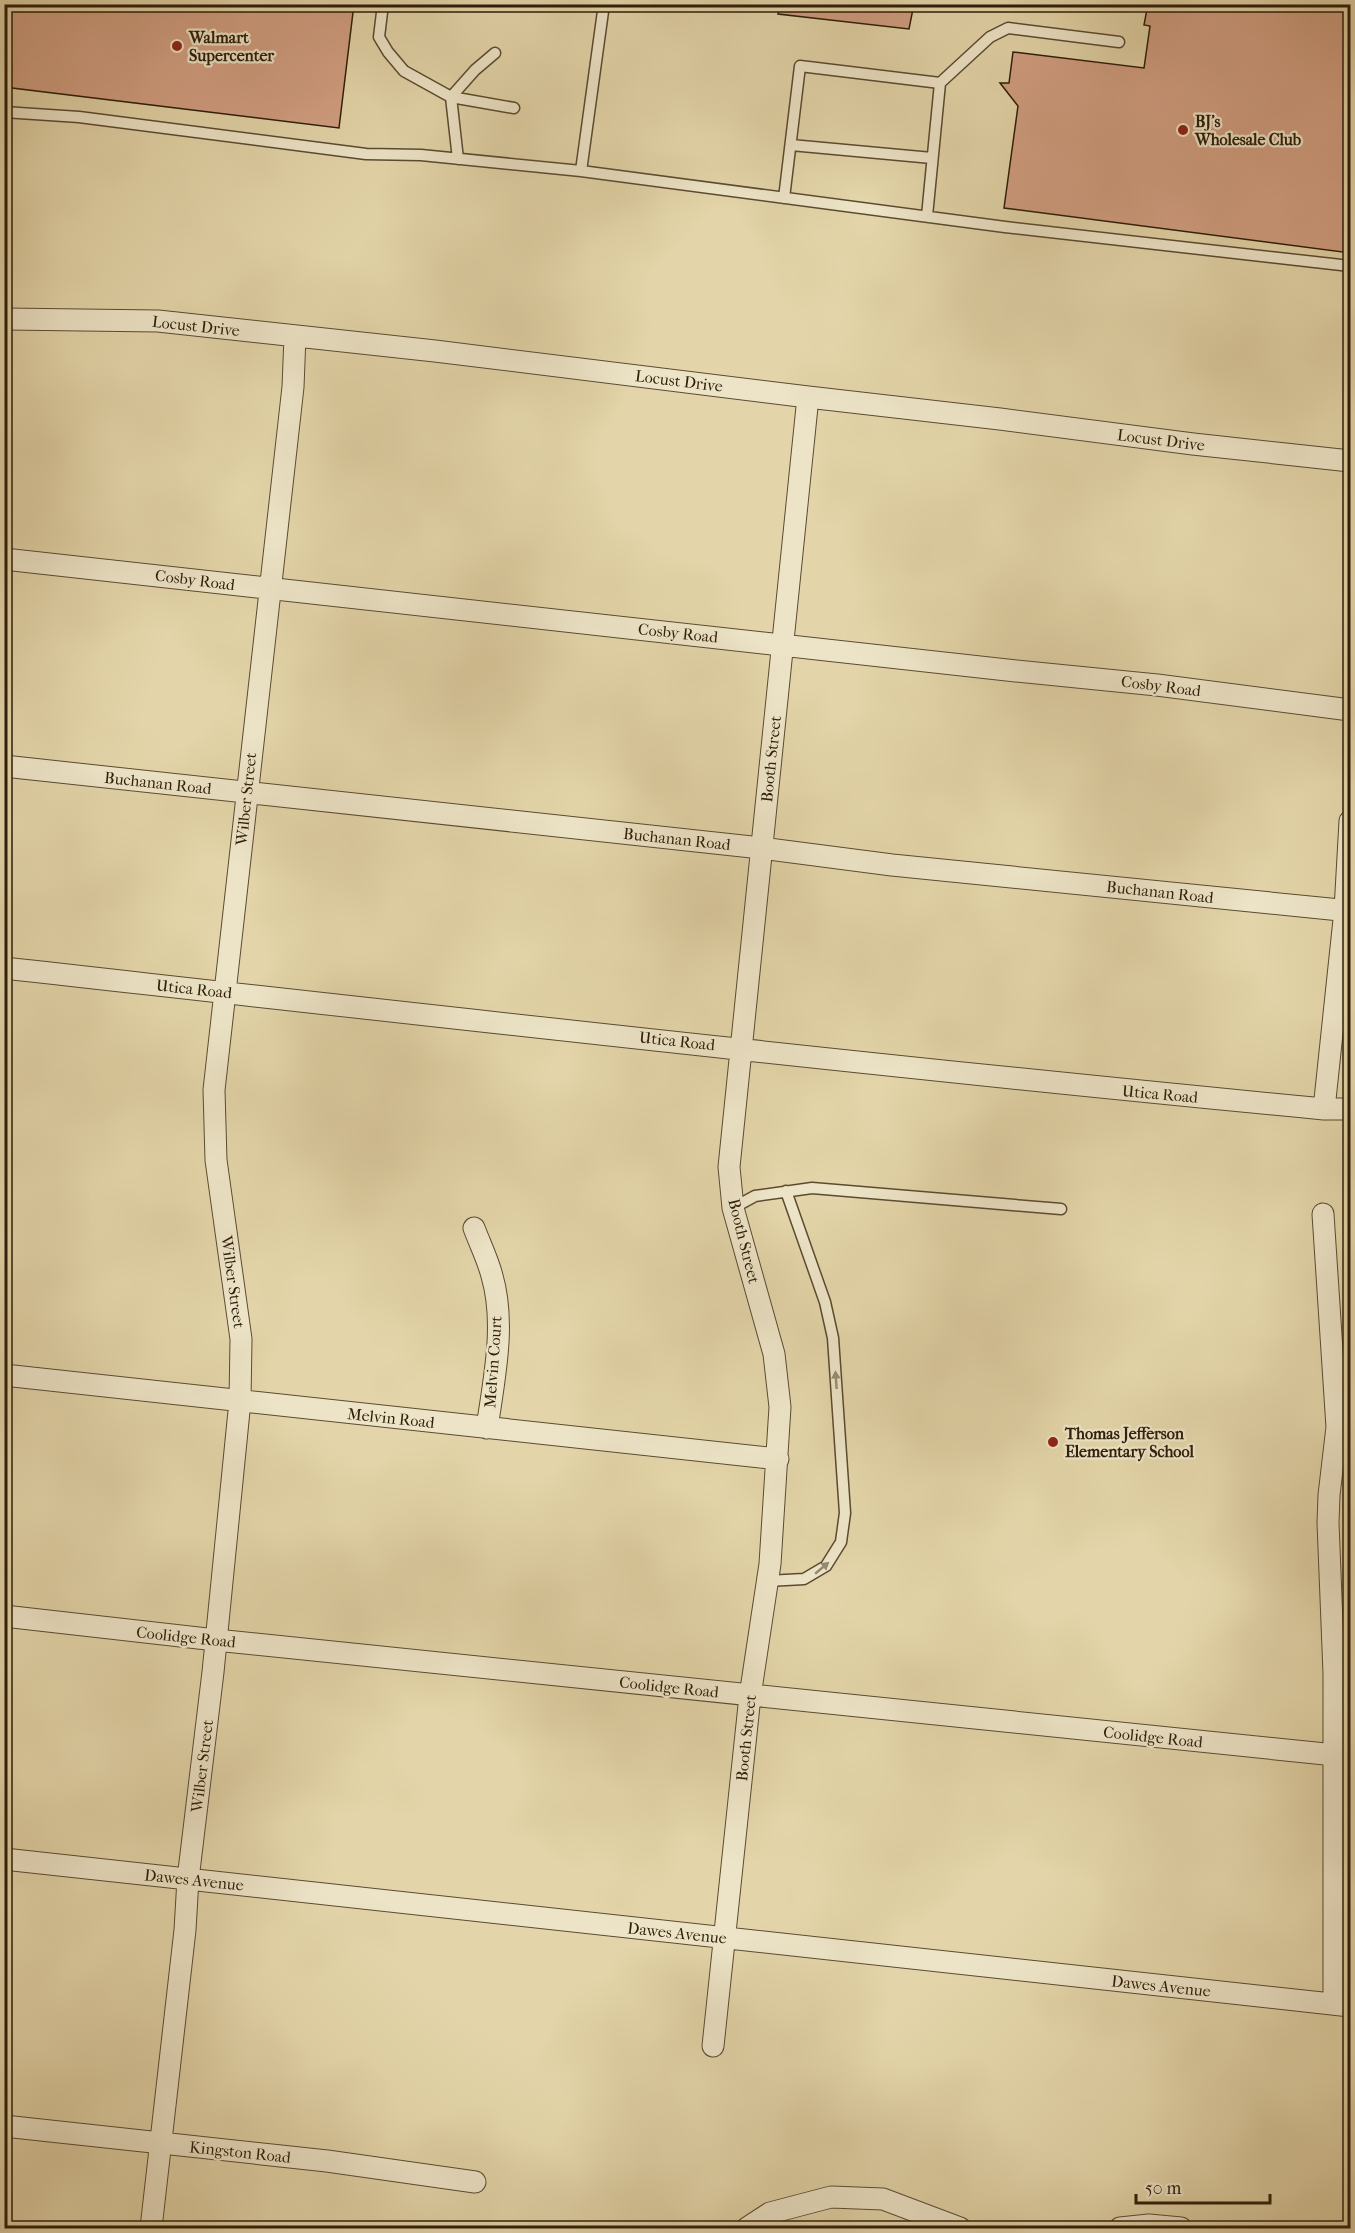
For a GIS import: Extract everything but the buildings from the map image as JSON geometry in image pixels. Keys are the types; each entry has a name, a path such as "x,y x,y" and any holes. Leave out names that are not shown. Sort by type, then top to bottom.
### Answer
{"street":[{"name":"Locust Drive","path":"6,319 158,321 435,351 1350,461"},
{"name":"Wilber Street","path":"151,2229 185,1930 188,1879 216,1640 240,1401 241,1339 216,1160 214,1090 293,387 295,336"},
{"name":"Booth Street","path":"713,2046 750,1696 767,1581 778,1459 780,1407 774,1354 733,1208 729,1167 808,397"},
{"name":"Cosby Road","path":"4,559 1157,685 1350,710"},
{"name":"Buchanan Road","path":"4,766 761,848 892,865 1348,911"},
{"path":"1324,1109 1348,911 1350,821"},
{"name":"Utica Road","path":"4,968 989,1077 1324,1109 1350,1109"},
{"path":"1323,1214 1344,1428 1329,1495 1328,1522 1342,2005"},
{"name":"Melvin Court","path":"474,1228 493,1277 498,1311 497,1355 487,1428"},
{"name":"Melvin Road","path":"4,1375 778,1459"},
{"name":"Coolidge Road","path":"4,1616 750,1696 1335,1755"},
{"name":"Dawes Avenue","path":"4,1859 1342,2005"},
{"name":"Kingston Road","path":"4,2126 327,2161 475,2182"},
{"path":"747,2229 770,2212 831,2197 883,2199 960,2229"},
{"path":"1120,2229 1149,2225 1181,2229"}],"lane":[{"path":"383,4 379,37 404,71 451,97 514,108"},
{"path":"581,171 604,4"},
{"path":"927,216 940,83 990,37 1008,28 1119,42"},
{"path":"458,159 451,97 475,70 495,53"},
{"path":"784,198 800,66 940,83"},
{"path":"4,112 79,117 366,154 421,155 581,171 927,216 1350,266"},
{"path":"790,145 932,158"},
{"path":"733,1208 755,1196 812,1188 869,1191 1061,1209"},
{"path":"767,1581 804,1579 826,1566 841,1542 845,1513 833,1338 825,1302 786,1191"}],"place":[{"name":"Walmart Supercenter","path":"177,46"},
{"name":"BJ's Wholesale Club","path":"1183,130"},
{"name":"Thomas Jefferson Elementary School","path":"1053,1442"}]}
